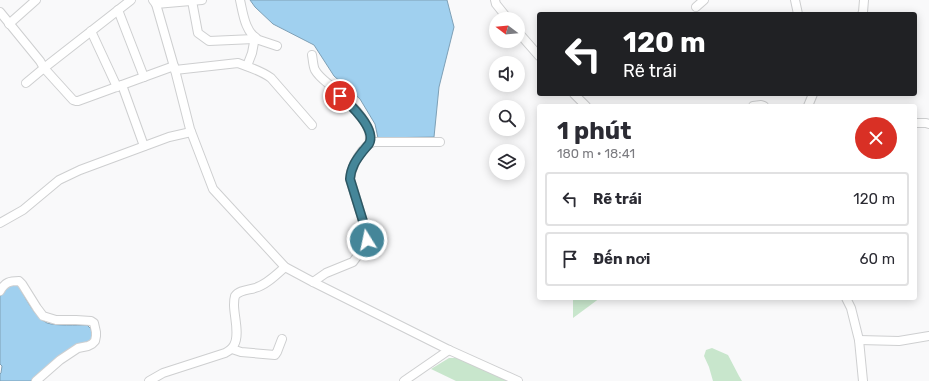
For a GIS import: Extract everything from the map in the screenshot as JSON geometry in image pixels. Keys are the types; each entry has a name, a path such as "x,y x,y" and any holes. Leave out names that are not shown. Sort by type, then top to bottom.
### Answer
{"street":[{"path":"26,83 131,0"},
{"path":"202,0 154,2 192,132 213,189 285,267 450,350 518,381"},
{"path":"240,0 247,26 254,38 252,53 247,66"},
{"path":"495,0 496,4 502,12"},
{"path":"696,7 704,0"},
{"path":"795,0 798,12"},
{"path":"863,12 864,0"},
{"path":"9,24 32,1"},
{"path":"188,1 198,33 209,41 254,38 277,46"},
{"path":"118,10 144,77"},
{"path":"0,12 44,68 76,101 82,101 144,77 174,68 238,63 266,74 271,78 312,125"},
{"path":"91,31 119,86 144,146"},
{"path":"525,40 537,54"},
{"path":"312,55 316,70 322,79 359,113 371,139 369,144 354,163 350,179 366,231 367,240 353,262 326,273 313,282"},
{"path":"576,96 584,104"},
{"path":"917,123 929,124"},
{"path":"0,223 23,210 59,180 80,170 169,137 192,132"},
{"path":"369,144 374,142 440,142"},
{"path":"149,381 163,374 225,353 232,349 236,342 234,298 239,292 257,288 265,284 285,267"},
{"path":"0,291 5,283 19,281 43,316 56,320 87,320 91,321 95,327 96,336 95,341 92,344 78,348 60,360 36,381"},
{"path":"847,300 851,308 859,340 862,381"},
{"path":"859,340 899,340 929,336"},
{"path":"232,349 241,352 275,355 282,339"},
{"path":"404,381 450,350"}],"green space":[{"path":"573,300 597,300 573,318"},
{"path":"712,348 728,355 742,381 713,381 704,356 706,350"},
{"path":"449,358 462,358 511,381 456,381 431,369"}],"water":[{"path":"250,0 447,0 454,27 439,87 434,137 378,138 375,124 360,99 334,76 314,45 273,24 255,7"},
{"path":"17,283 30,305 42,320 56,325 87,325 91,329 94,340 34,381 0,381 2,366 0,364 0,295 2,289"}],"route":[{"path":"340,96 359,113 366,124 371,139 369,144 354,163 350,179 366,231 367,240"}]}
